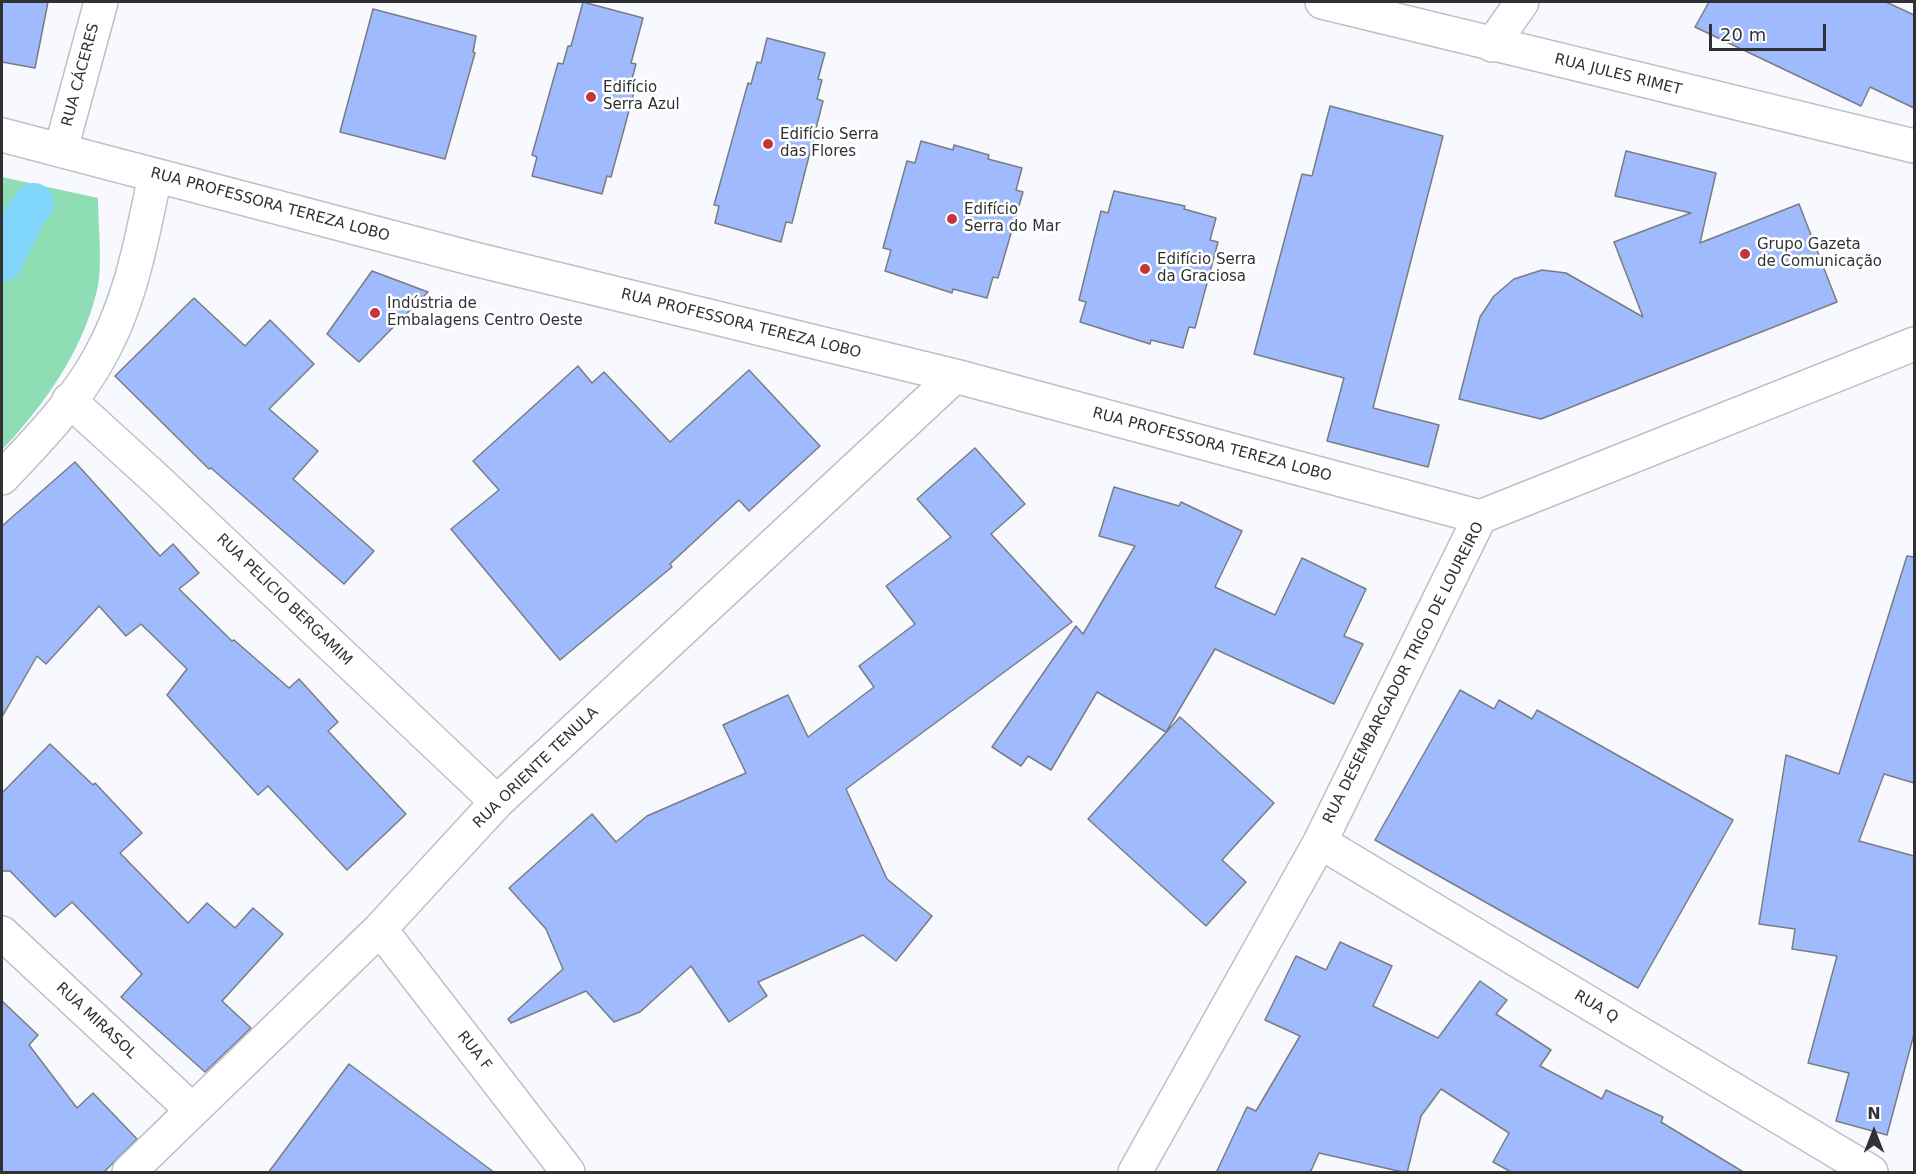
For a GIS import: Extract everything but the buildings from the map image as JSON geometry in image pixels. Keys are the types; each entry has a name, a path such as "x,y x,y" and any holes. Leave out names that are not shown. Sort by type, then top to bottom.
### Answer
{"street":[{"name":"RUA CÁCERES","path":"61,149 101,2"},
{"name":"RUA JULES RIMET","path":"1322,2 1914,146"},
{"path":"1492,45 1522,2"},
{"name":"RUA PROFESSORA TEREZA LOBO","path":"2,135 474,259 955,376 1480,517"},
{"path":"2,478 69,400 99,359 122,309 139,252 155,176"},
{"name":"RUA DESEMBARGADOR TRIGO DE LOUREIRO","path":"1135,1173 1320,842 1480,517 1914,345"},
{"name":"RUA ORIENTE TENULA","path":"129,1173 191,1110 380,929 496,802 955,376"},
{"name":"RUA PELICIO BERGAMIM","path":"69,400 158,481 496,802"},
{"name":"RUA Q","path":"1320,842 1871,1173"},
{"name":"RUA F","path":"380,929 568,1173"},
{"name":"RUA MIRASOL","path":"2,933 191,1110"}],"green space":[{"path":"2,177 98,198 100,257 99,280 91,313 72,356 33,415 2,450"}],"waterway":[{"path":"2,262 27,212 34,203"}],"place":[{"name":"Edifício Serra Azul","path":"591,97"},
{"name":"Edifício Serra das Flores","path":"768,144"},
{"name":"Edifício Serra do Mar","path":"952,219"},
{"name":"Grupo Gazeta de Comunicação","path":"1745,254"},
{"name":"Edifício Serra da Graciosa","path":"1145,269"},
{"name":"Indústria de Embalagens Centro Oeste","path":"375,313"}]}
